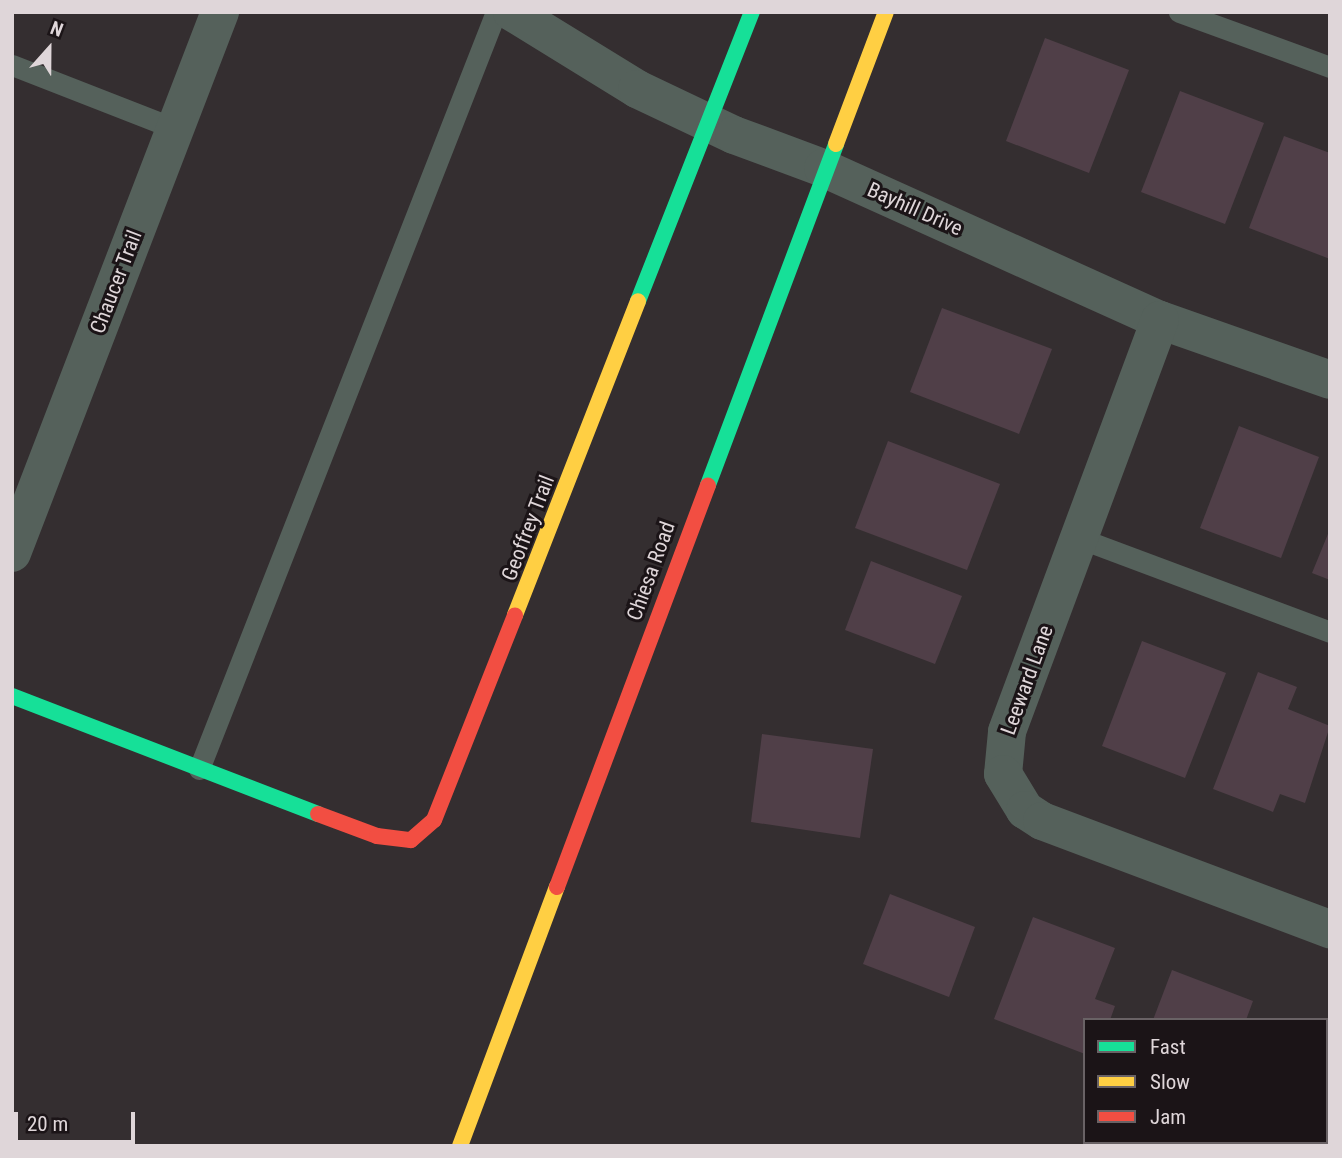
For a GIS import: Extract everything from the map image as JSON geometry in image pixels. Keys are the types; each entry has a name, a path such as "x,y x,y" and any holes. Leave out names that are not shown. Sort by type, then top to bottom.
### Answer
{"street":[{"name":"Chaucer Trail","path":"12,553 220,12"},
{"name":"Bayhill Drive","path":"512,12 637,89 709,123 823,168 1160,320 1330,380"},
{"name":"Geoffrey Trail","path":"199,769 377,836 411,840 434,820 752,12"},
{"name":"Chiesa Road","path":"460,1146 823,168 886,12"},
{"name":"Leeward Lane","path":"1160,320 1007,732 1003,774 1011,793 1042,821 1330,929"},
{"path":"12,696 199,769"}],"lane":[{"path":"199,769 496,12"},
{"path":"1179,12 1330,67"},
{"path":"12,65 176,128"},
{"path":"1079,538 1330,632"}],"building":[{"path":"1045,38 1129,70 1089,173 1006,141"},
{"path":"1180,91 1264,123 1225,224 1141,192"},
{"path":"1284,136 1330,153 1330,259 1249,228"},
{"path":"942,308 1052,349 1019,434 910,392"},
{"path":"1239,426 1319,457 1281,558 1200,528"},
{"path":"888,441 1000,484 967,570 855,528"},
{"path":"1330,529 1330,580 1312,573"},
{"path":"871,561 962,596 935,664 845,630"},
{"path":"1142,641 1226,673 1185,778 1102,746"},
{"path":"1258,672 1297,687 1288,709 1330,726 1305,803 1280,794 1273,812 1213,789"},
{"path":"762,734 873,749 860,838 751,822"},
{"path":"890,894 975,927 949,997 863,964"},
{"path":"1033,917 1115,948 1095,999 1115,1006 1111,1018 1083,1018 1083,1053 994,1019"},
{"path":"1172,970 1253,1001 1247,1018 1154,1018"},
{"path":"1328,1036 1330,1037 1328,1116"}],"traffic: fast":[{"path":"638,301 752,12"},
{"path":"708,485 836,144"},
{"path":"12,696 318,814"}],"traffic: slow":[{"path":"836,144 886,12"},
{"path":"515,615 638,301"},
{"path":"460,1146 557,887"}],"traffic: jam":[{"path":"557,887 708,485"},
{"path":"318,814 377,836 411,840 434,820 515,615"}]}
